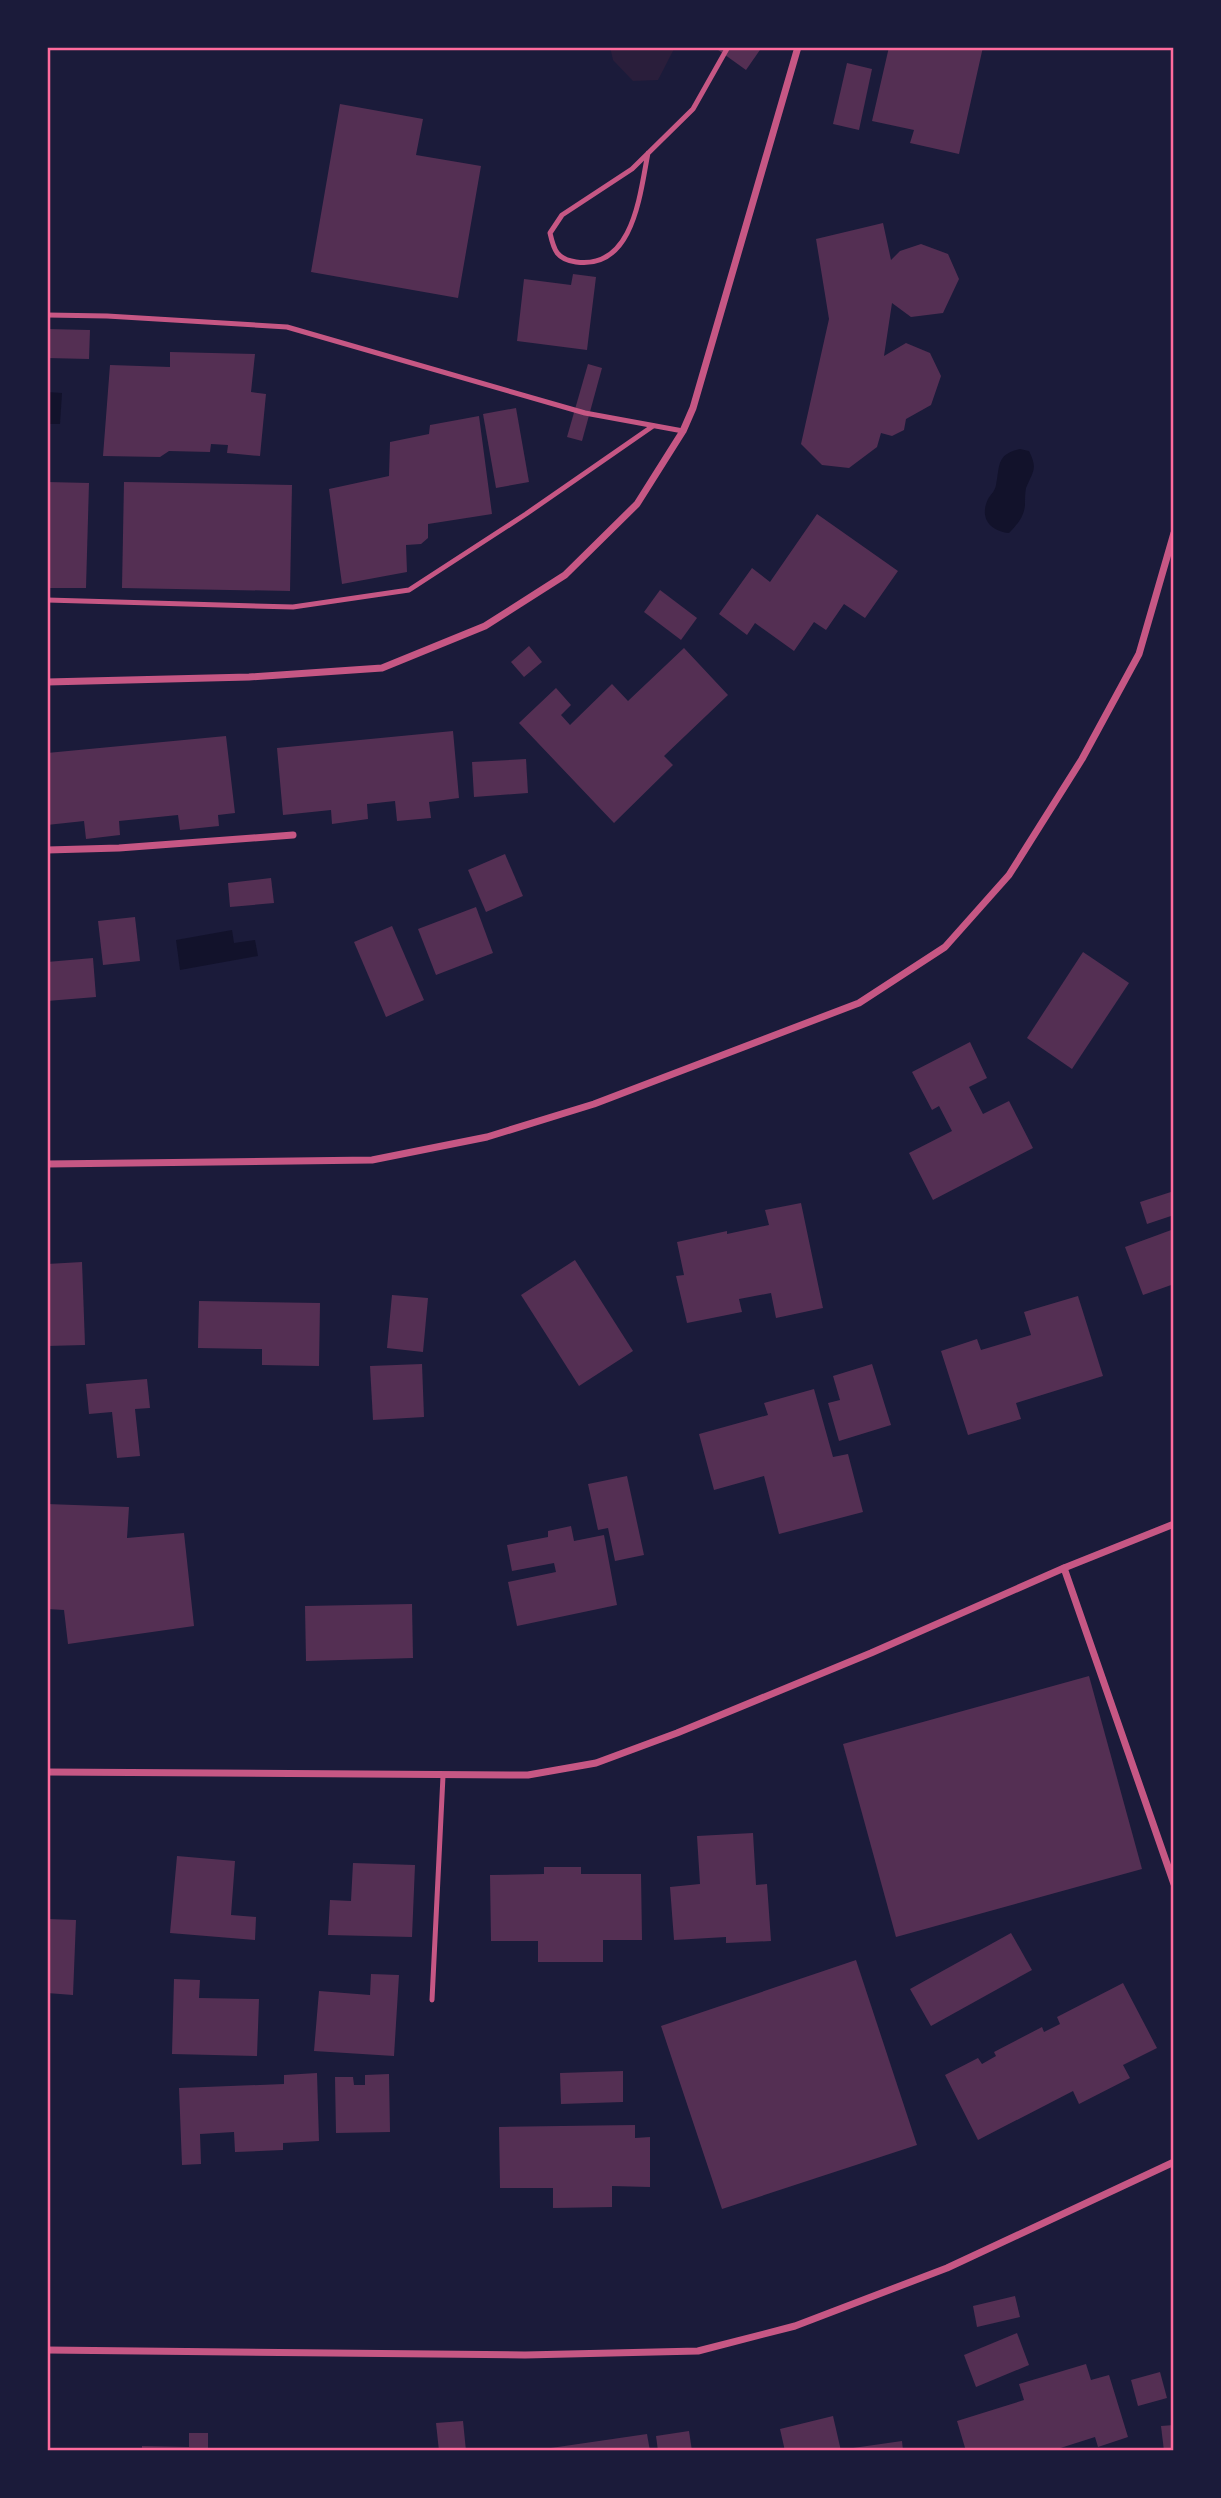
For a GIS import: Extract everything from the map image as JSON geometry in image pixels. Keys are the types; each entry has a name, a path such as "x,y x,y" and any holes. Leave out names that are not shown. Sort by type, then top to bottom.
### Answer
{"street":[{"path":"47,682 249,677 382,668 485,626 565,575 636,504 682,431 693,408 797,47"},
{"path":"47,1164 372,1160 487,1137 594,1104 859,1003 945,947 1009,875 1082,759 1139,654 1174,533"},
{"path":"47,850 119,848 293,835"},
{"path":"47,1772 528,1775 596,1763 677,1733 871,1653 1064,1567 1174,1524"},
{"path":"1064,1567 1174,1884"},
{"path":"47,2350 525,2355 698,2351 794,2326 947,2268 1174,2162"}],"lane":[{"path":"648,153 637,206 622,244 606,256 584,263 564,260 554,251 550,233 562,215 632,169 648,153 693,109 728,47"},
{"path":"47,315 287,327 585,413 682,431"},
{"path":"47,600 293,607 409,590 526,514 653,426"},
{"path":"432,2000 443,1776"}],"shaded area":[{"path":"610,47 675,47 658,80 633,81 613,60"},
{"path":"47,392 62,393 60,424 47,424"},
{"path":"1020,449 1029,451 1034,470 1026,488 1023,513 1009,533 1002,532 988,522 986,506 995,487 1003,458"},
{"path":"232,930 234,943 255,940 258,956 180,970 176,940"}],"building":[{"path":"714,47 762,47 746,70"},
{"path":"889,47 983,47 959,154 910,143 914,130 872,121"},
{"path":"847,63 872,69 859,130 833,124"},
{"path":"340,104 423,119 416,155 481,166 458,298 311,272"},
{"path":"883,223 891,260 900,251 921,244 948,254 959,279 943,313 911,317 892,303 884,356 906,343 930,353 941,376 931,405 906,419 904,430 892,436 881,433 877,447 849,468 822,465 801,444 829,319 816,239"},
{"path":"573,274 596,277 587,350 517,341 524,279 571,285"},
{"path":"47,329 90,330 89,359 47,358"},
{"path":"170,352 255,354 251,392 266,394 260,456 227,453 228,445 211,444 210,452 169,451 160,457 103,456 110,365 170,367"},
{"path":"588,364 602,368 582,441 567,437"},
{"path":"516,408 529,482 496,488 483,414"},
{"path":"479,416 492,514 428,524 428,538 421,544 406,545 407,572 342,584 329,489 389,476 390,442 429,434 430,425"},
{"path":"47,482 89,483 86,588 47,588"},
{"path":"124,482 292,485 290,591 122,588"},
{"path":"817,514 898,571 865,618 844,604 826,630 814,622 794,651 755,623 747,635 719,614 752,568 770,582"},
{"path":"660,590 697,618 681,640 644,612"},
{"path":"529,646 542,662 524,677 511,662"},
{"path":"684,648 728,695 664,756 673,765 614,823 519,723 556,688 571,705 561,715 570,725 612,684 628,701"},
{"path":"453,731 459,798 429,802 431,818 397,821 395,801 367,804 368,819 332,824 331,810 283,815 277,748"},
{"path":"226,736 235,813 218,815 219,826 180,830 178,815 119,821 120,835 86,839 84,821 47,825 47,753"},
{"path":"526,759 528,793 474,797 472,762"},
{"path":"505,854 523,896 486,912 468,870"},
{"path":"271,878 274,903 230,907 228,883"},
{"path":"476,907 493,953 436,975 418,929"},
{"path":"135,917 140,961 103,965 98,921"},
{"path":"392,926 424,1000 386,1017 354,942"},
{"path":"1083,952 1129,983 1072,1069 1027,1038"},
{"path":"93,958 96,997 47,1001 47,962"},
{"path":"970,1042 987,1078 969,1087 983,1114 1009,1101 1033,1148 933,1200 909,1153 952,1131 939,1106 932,1110 912,1072"},
{"path":"1174,1191 1174,1215 1147,1224 1140,1202"},
{"path":"801,1203 823,1308 776,1318 771,1293 739,1299 742,1312 687,1323 676,1276 684,1275 677,1242 769,1225 765,1210"},
{"path":"1174,1229 1174,1284 1143,1295 1125,1247"},
{"path":"575,1260 633,1351 579,1386 521,1295"},
{"path":"82,1262 85,1345 47,1346 47,1264"},
{"path":"392,1295 428,1298 423,1352 387,1348"},
{"path":"1078,1296 1103,1376 1016,1403 1021,1419 968,1435 941,1351 977,1339 981,1350 1031,1335 1024,1312"},
{"path":"199,1301 320,1303 319,1366 262,1365 262,1349 198,1348"},
{"path":"422,1364 424,1417 373,1420 370,1366"},
{"path":"872,1364 891,1425 839,1441 828,1403 840,1400 833,1376"},
{"path":"147,1379 150,1408 135,1409 140,1456 117,1458 112,1412 89,1414 86,1384"},
{"path":"814,1389 833,1457 848,1454 863,1512 779,1534 764,1476 714,1490 699,1434 768,1415 764,1403"},
{"path":"627,1476 644,1555 615,1561 608,1528 598,1530 588,1484"},
{"path":"47,1504 129,1507 127,1538 184,1533 194,1626 68,1644 64,1610 47,1609"},
{"path":"571,1526 574,1541 604,1535 617,1605 517,1626 508,1582 556,1572 554,1563 512,1571 507,1545 548,1537 548,1531"},
{"path":"412,1604 413,1658 306,1661 305,1606"},
{"path":"1089,1676 1142,1869 896,1937 843,1744"},
{"path":"753,1833 756,1885 767,1884 771,1941 726,1943 726,1937 674,1940 670,1887 700,1884 697,1836"},
{"path":"177,1856 235,1861 231,1915 256,1917 255,1940 170,1933"},
{"path":"353,1863 415,1865 412,1937 328,1935 330,1900 351,1901"},
{"path":"544,1867 581,1867 581,1874 641,1874 642,1940 603,1940 603,1962 538,1962 538,1941 491,1941 490,1875 544,1874"},
{"path":"47,1919 76,1920 73,1995 47,1993"},
{"path":"1011,1933 1032,1970 931,2026 910,1989"},
{"path":"856,1960 917,2145 722,2209 661,2026"},
{"path":"371,1974 399,1975 394,2056 314,2051 319,1991 370,1995"},
{"path":"174,1979 200,1980 199,1998 259,1999 257,2056 172,2054"},
{"path":"1123,1983 1157,2048 1123,2065 1130,2078 1079,2104 1073,2091 978,2140 945,2075 978,2058 982,2064 996,2056 994,2052 1042,2027 1044,2032 1060,2024 1057,2017"},
{"path":"623,2071 623,2102 561,2104 560,2073"},
{"path":"317,2073 319,2141 283,2143 283,2150 235,2152 234,2132 200,2134 201,2164 182,2165 179,2088 284,2084 284,2075"},
{"path":"389,2074 390,2132 336,2133 335,2077 353,2077 354,2085 365,2085 365,2075"},
{"path":"635,2125 635,2138 650,2137 650,2187 612,2186 612,2207 553,2208 553,2188 500,2188 499,2127"},
{"path":"1015,2296 1020,2317 977,2327 973,2306"},
{"path":"1017,2333 1029,2365 976,2387 964,2355"},
{"path":"1086,2364 1091,2380 1109,2375 1128,2437 1098,2447 1095,2437 1051,2451 966,2451 957,2421 1024,2400 1019,2384"},
{"path":"1160,2372 1167,2398 1138,2406 1131,2380"},
{"path":"833,2416 841,2451 785,2451 780,2429"},
{"path":"463,2421 466,2451 439,2451 436,2423"},
{"path":"1174,2425 1174,2451 1164,2451 1161,2426"},
{"path":"689,2431 692,2451 658,2451 656,2436"},
{"path":"189,2433 208,2433 208,2451 142,2451 142,2446 189,2447"},
{"path":"647,2434 650,2451 544,2451 544,2449"},
{"path":"902,2441 903,2451 846,2451 846,2449"}]}
